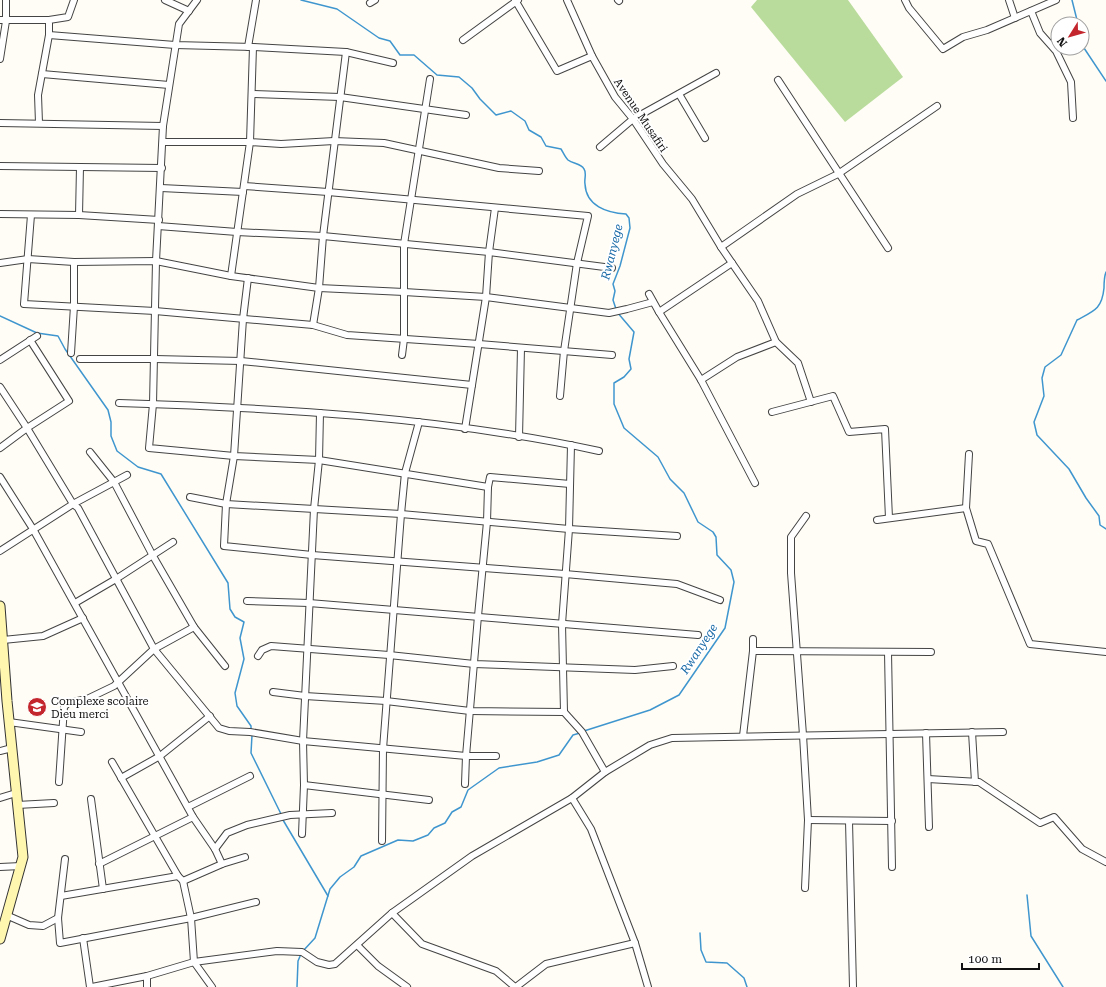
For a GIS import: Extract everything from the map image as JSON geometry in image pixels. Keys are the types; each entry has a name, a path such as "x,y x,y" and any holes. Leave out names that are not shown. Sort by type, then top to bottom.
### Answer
{"street":[{"path":"0,60 6,0"},
{"path":"3,21 49,20 68,17 74,0"},
{"path":"165,0 189,11"},
{"path":"197,0 180,24 175,46 163,126 161,188 156,261 153,404 149,448 234,456 319,460 488,487"},
{"path":"231,276 250,142 252,94 251,47 256,0"},
{"path":"463,40 517,0 557,71 592,56"},
{"name":"Avenue Musafiri","path":"567,0 592,56 615,97 633,119 663,164 692,198 721,247 758,301 776,342"},
{"path":"905,0 943,49 963,37 987,30 1056,0"},
{"path":"1009,0 1015,18"},
{"path":"1031,11 1040,33 1056,51 1070,82 1073,118"},
{"path":"39,123 38,95 49,35 49,20"},
{"path":"49,35 175,46 251,47 346,52 393,63"},
{"path":"313,325 319,288 328,192 346,52"},
{"path":"600,147 633,119 716,73"},
{"path":"42,74 169,85"},
{"path":"402,355 404,339 404,244 419,151 424,109 430,79"},
{"path":"778,80 838,174 888,248"},
{"path":"252,94 340,97 466,115"},
{"path":"678,94 705,138"},
{"path":"721,247 797,194 838,174 937,106"},
{"path":"0,123 163,126"},
{"path":"163,142 250,142 281,144 334,141 384,143 498,168 539,170"},
{"path":"0,166 162,168"},
{"path":"79,215 80,167"},
{"path":"161,188 328,192 588,216 577,263 564,351 560,396"},
{"path":"465,429 486,297 489,252 495,208"},
{"path":"0,214 79,215 238,232 323,236 489,252 612,268"},
{"path":"31,215 24,304 155,311 243,318 313,325 347,335 612,355"},
{"path":"0,263 28,259 74,262 156,261 231,276 319,288 486,297 609,313 653,302"},
{"path":"71,353 74,306 74,262"},
{"path":"659,312 732,263"},
{"path":"248,278 243,318 234,456 226,504 224,546 312,555 677,584 720,600"},
{"path":"649,294 702,380 756,483"},
{"path":"0,360 37,336"},
{"path":"0,448 27,428 69,402 30,340"},
{"path":"702,380 737,357 776,342 798,363 811,402"},
{"path":"519,437 521,348"},
{"path":"80,359 241,361 472,385"},
{"path":"0,387 27,428 73,504 78,508 154,649 220,728 229,731 252,732 303,741 466,756 496,756"},
{"path":"772,412 833,396 850,432 885,429 888,518"},
{"path":"118,403 238,407 419,422 571,445 600,451"},
{"path":"302,834 304,785 303,741 314,509 319,460 320,413"},
{"path":"382,841 383,749 401,514 405,473 419,422"},
{"path":"571,445 569,529 562,624 564,712 582,732 605,772"},
{"path":"90,452 114,482 153,556 194,627 225,666"},
{"path":"969,454 966,508 976,541 988,544 1030,644 1106,652"},
{"path":"0,551 73,504 127,475"},
{"path":"0,477 33,529 193,817 215,849 222,864"},
{"path":"465,784 478,616 488,522 488,487 490,477 570,484"},
{"path":"190,497 226,504 401,514 569,529 677,536"},
{"path":"877,520 966,508"},
{"path":"805,888 808,820 791,573 791,537 806,516"},
{"path":"75,604 173,542"},
{"path":"248,601 309,603 698,635"},
{"path":"0,608 3,640 3,702 9,722 23,857 0,939"},
{"path":"3,640 43,636 83,618"},
{"path":"59,782 64,730 64,707 68,703 87,699 114,686 154,649 194,627"},
{"path":"743,736 753,651 753,639"},
{"path":"258,656 262,650 271,646 389,655 474,664 635,670 673,666"},
{"path":"753,651 931,652"},
{"path":"888,652 892,867"},
{"path":"273,692 305,696 386,700 470,711 564,712"},
{"path":"121,778 160,756 210,716"},
{"path":"9,722 81,732"},
{"path":"972,732 975,782"},
{"path":"83,938 94,987 147,976 194,962 278,951 302,952 318,962 329,965 335,964 392,912 472,856 572,798 605,772 650,745 672,738 1003,732"},
{"path":"926,733 929,827"},
{"path":"0,751 12,748"},
{"path":"112,762 178,876 183,881 191,918 194,962 212,987"},
{"path":"188,807 250,776"},
{"path":"928,779 979,782 1040,823 1054,817 1082,849 1106,862"},
{"path":"304,785 428,800"},
{"path":"0,798 16,793"},
{"path":"572,798 591,829 635,943 648,987"},
{"path":"91,799 103,889"},
{"path":"17,805 54,802"},
{"path":"215,849 228,833 247,825 290,815 332,813"},
{"path":"99,864 193,817"},
{"path":"808,820 892,821"},
{"path":"850,821 853,987"},
{"path":"183,881 222,864 245,857"},
{"path":"65,859 58,918 60,943 191,918 256,902"},
{"path":"0,867 21,866"},
{"path":"61,896 178,876"},
{"path":"392,912 422,944 496,971 516,987 546,964 635,943"},
{"path":"6,915 29,925 36,926 43,926 58,918"},
{"path":"357,945 378,966 407,987"},
{"path":"147,976 147,987"}],"green space":[{"path":"757,0 848,0 903,77 845,122 751,7"}],"waterway":[{"name":"Rwanyege","path":"301,0 337,9 379,38 390,41 400,55 414,55 437,75 459,77 472,88 480,99 496,115 511,111 525,121 529,130 541,137 546,146 561,149 568,160 583,167 585,171 586,192 593,203 605,210 626,214 629,218 630,228 620,266 613,284 615,291 613,300 616,309"},
{"path":"1072,0 1076,16"},
{"path":"1089,56 1106,81"},
{"path":"1106,272 1104,278 1103,295 1099,305 1077,320 1061,355 1045,367 1042,378 1044,396 1034,422 1037,435 1069,469 1086,498 1099,516 1100,525 1106,529"},
{"name":"Rwanyege","path":"584,731 650,710 679,695 725,628 734,582 731,570 717,555 716,537 713,532 698,522 684,493 670,479 658,457 624,428 614,404 614,383 624,377 631,369 629,359 634,332 617,312"},
{"path":"0,316 37,333 58,336 65,349 108,410 111,422 111,436 117,451 138,467 161,474 228,583 230,609 235,617 244,622 240,638 244,659 235,693 237,706 251,726 251,731"},
{"name":"Rwanyege","path":"303,951 315,938 330,889 340,877 354,867 361,856 398,840 413,841 428,835 434,828 445,823 452,812 461,807 468,790 499,768 537,762 559,755 573,735 580,733"},
{"path":"252,735 251,753 281,814"},
{"path":"283,820 328,896"},
{"path":"1027,895 1031,936 1063,987"},
{"path":"700,933 701,950 706,962 727,963 744,978 747,987"},
{"name":"Rwanyege","path":"297,987 298,961 301,954"}],"place":[{"name":"Complexe scolaire Dieu merci","path":"37,707"}]}
